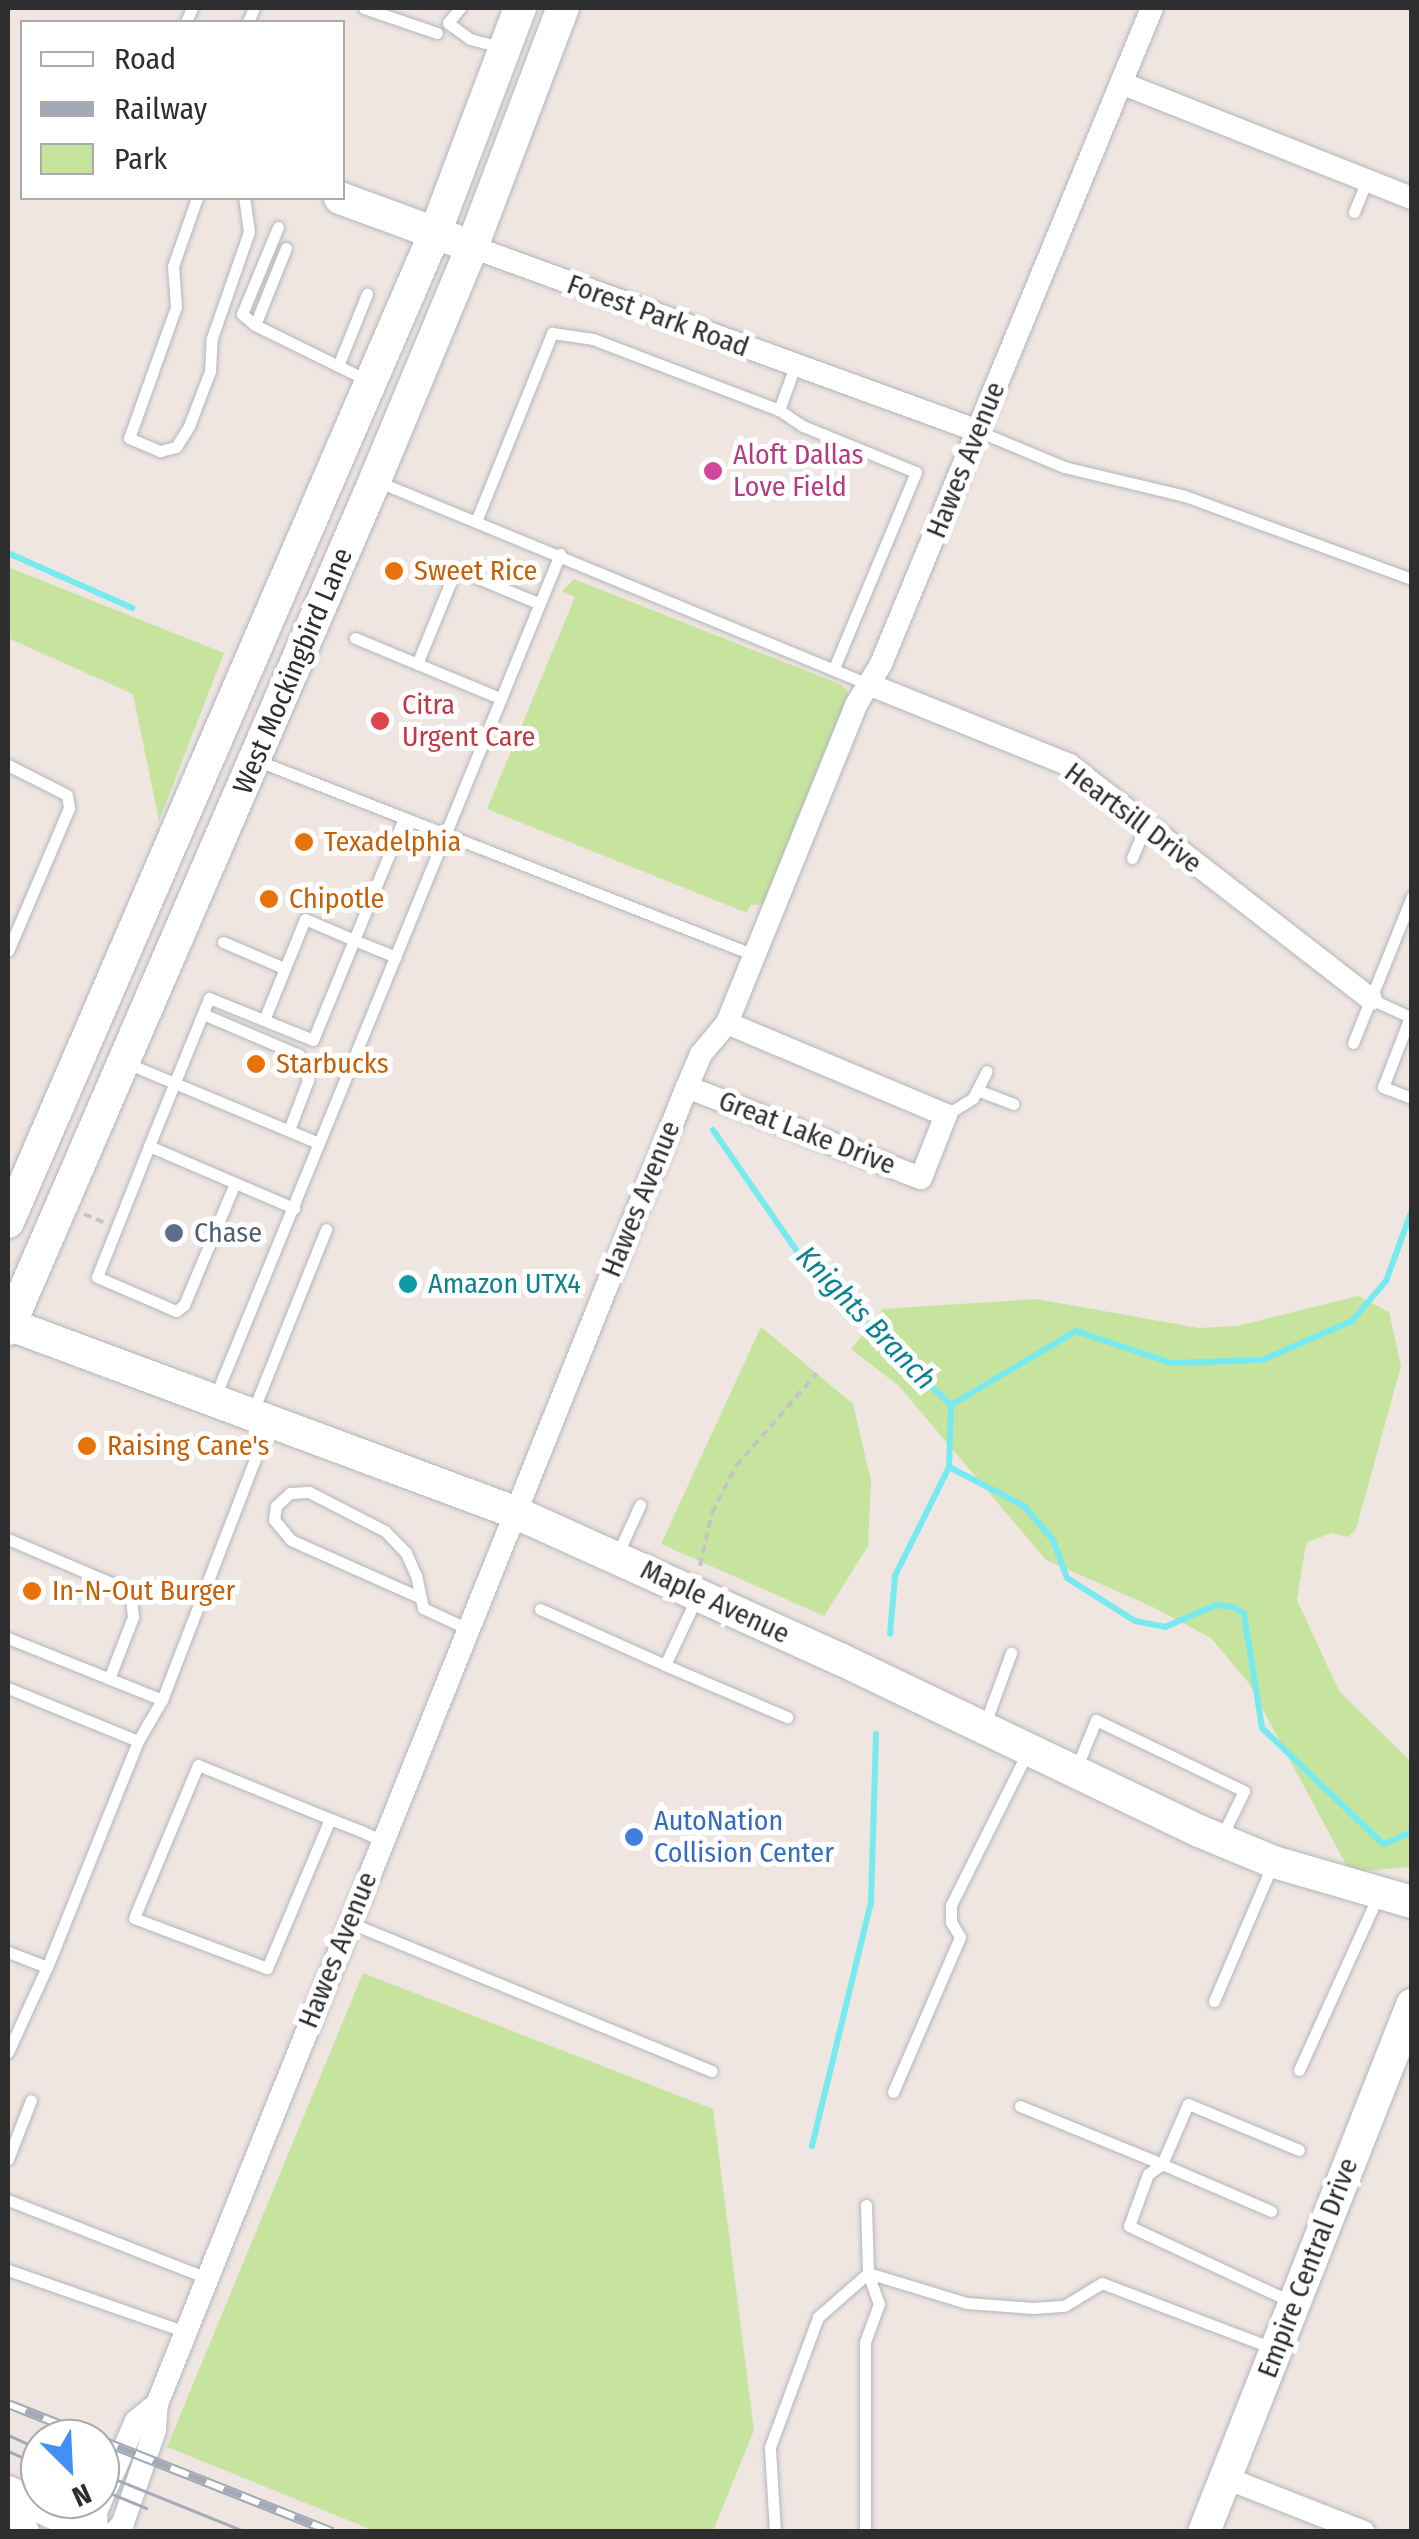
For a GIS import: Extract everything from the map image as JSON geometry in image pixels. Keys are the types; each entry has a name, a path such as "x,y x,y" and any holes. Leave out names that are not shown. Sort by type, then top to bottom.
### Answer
{"main road":[{"name":"West Mockingbird Lane","path":"8,1222 435,233 520,8"},
{"name":"West Mockingbird Lane","path":"8,1326 375,480 472,247 564,8"},
{"name":"Forest Park Road","path":"345,200 472,247"},
{"path":"217,744 256,760"},
{"path":"85,1044 124,1061"},
{"name":"Maple Avenue","path":"8,1326 214,1398 514,1512 1220,1840 1274,1862 1412,1902"},
{"name":"Empire Central Drive","path":"1204,2532 1409,2021"},
{"path":"8,2492 74,2522 82,2532"},
{"path":"8,2524 24,2532"}],"street":[{"name":"Hawes Avenue","path":"115,2532 123,2523 155,2430 157,2404 687,1086 701,1054 727,1023 856,704 882,664 1152,8"},
{"path":"1120,83 1412,198"},
{"name":"Forest Park Road","path":"472,247 978,431"},
{"name":"Heartsill Drive","path":"868,684 1069,765 1372,999"},
{"path":"727,1023 946,1115"},
{"name":"Great Lake Drive","path":"687,1086 921,1178 946,1115"},
{"name":"Hawes Avenue","path":"96,2532 96,2512 136,2421 157,2404"},
{"path":"1226,2478 1364,2532"}],"lane":[{"path":"364,8 438,34"},
{"path":"460,8 448,23 470,39 504,49"},
{"path":"1354,212 1368,178"},
{"path":"196,200 173,266 176,307 128,438 160,451 176,446 189,426 210,371 212,338 249,232 244,200"},
{"path":"278,227 242,314 255,325 371,382"},
{"path":"255,325 286,248"},
{"path":"338,366 367,294"},
{"path":"477,519 552,333 593,339 779,410 803,426 916,472 834,668"},
{"path":"779,410 795,366"},
{"path":"978,431 1064,467 1170,491 1412,579"},
{"path":"375,480 868,684"},
{"path":"214,1398 560,554"},
{"path":"417,664 456,569 538,603"},
{"path":"355,638 500,698"},
{"path":"256,760 754,954"},
{"path":"8,765 68,794 69,808 8,951"},
{"path":"236,1183 184,1305 176,1311 97,1277 209,998 313,1040 404,818"},
{"path":"1132,858 1146,825"},
{"path":"1353,1044 1412,896"},
{"path":"264,1020 305,920 396,957"},
{"path":"223,942 284,968"},
{"path":"1372,999 1410,1017 1383,1087 1412,1098"},
{"path":"202,1014 299,1055 308,1080 289,1130"},
{"path":"124,1061 319,1143"},
{"path":"946,1115 963,1107 978,1090 987,1071"},
{"path":"978,1090 1012,1104"},
{"path":"149,1146 294,1208"},
{"path":"8,2052 138,1741 162,1700 326,1229"},
{"path":"421,1598 291,1540 274,1520 276,1506 290,1493 309,1492 386,1532 406,1553 421,1598 423,1608 470,1630"},
{"path":"616,1557 640,1505"},
{"path":"8,1540 118,1586 131,1598 133,1617 109,1679"},
{"path":"665,1665 697,1596"},
{"path":"540,1609 787,1717"},
{"path":"8,1638 162,1700"},
{"path":"984,1728 1011,1653"},
{"path":"8,1688 138,1741"},
{"path":"1075,1772 1096,1720 1244,1791 1220,1840"},
{"path":"893,2092 960,1936 951,1922 951,1905 1028,1750"},
{"path":"330,1819 268,1968 134,1918 198,1764 330,1819 382,1841"},
{"path":"1214,2001 1274,1862"},
{"path":"1299,2070 1379,1894"},
{"path":"348,1922 712,2071"},
{"path":"8,1952 46,1967"},
{"path":"8,2158 31,2100"},
{"path":"1294,2302 1129,2226 1148,2174 1162,2164 1188,2104 1299,2150"},
{"path":"1020,2106 1271,2211"},
{"path":"8,2200 208,2278"},
{"path":"865,2532 865,2342 879,2304 868,2273 866,2204"},
{"path":"8,2270 186,2332"},
{"path":"868,2273 967,2303 1033,2308 1064,2306 1102,2283 1276,2350"},
{"path":"775,2532 770,2447 818,2317 868,2273"}],"path":[{"path":"84,1214 104,1222"},
{"path":"697,1596 702,1549 712,1512 736,1466 817,1373"}],"green space":[{"path":"8,567 224,653 159,821 133,694 8,638"},
{"path":"574,579 842,685 848,693 848,705 766,904 750,905 747,913 487,809 575,597 562,591"},
{"path":"1358,1296 1389,1312 1401,1366 1356,1529 1348,1537 1331,1533 1306,1543 1297,1600 1339,1691 1411,1762 1411,1867 1350,1872 1248,1682 1211,1638 1153,1607 1046,1560 899,1386 851,1349 883,1309 1036,1299 1199,1328 1237,1326"},
{"path":"761,1327 853,1404 871,1481 868,1546 824,1616 661,1544"},
{"path":"363,1973 713,2109 754,2430 713,2531 375,2531 167,2447"}],"waterway":[{"name":"Knights Branch","path":"8,553 132,608"},
{"name":"Knights Branch","path":"713,1130 808,1267 951,1405 949,1467 895,1576 890,1634"},
{"path":"951,1405 1076,1331 1171,1363 1262,1360 1352,1321 1386,1281 1412,1210"},
{"path":"949,1467 1024,1506 1053,1540 1067,1578 1135,1621 1165,1627 1216,1605 1233,1607 1244,1614 1262,1728 1383,1844 1412,1832"},
{"name":"Knights Branch","path":"812,2146 871,1903 876,1734"}],"tram line":[{"path":"8,2435 20,2440"},
{"path":"8,2451 20,2456"},
{"path":"120,2481 246,2532"},
{"path":"120,2497 146,2508"}],"railway":[{"path":"8,2404 46,2419"},
{"path":"120,2448 332,2532"}],"place":[{"name":"Aloft Dallas Love Field","path":"713,471"},
{"name":"Sweet Rice","path":"394,571"},
{"name":"Citra Urgent Care","path":"380,721"},
{"name":"Texadelphia","path":"304,842"},
{"name":"Chipotle","path":"269,899"},
{"name":"Starbucks","path":"256,1064"},
{"name":"Chase","path":"174,1233"},
{"name":"Amazon UTX4","path":"408,1284"},
{"name":"Raising Cane's","path":"87,1446"},
{"name":"In-N-Out Burger","path":"32,1591"},
{"name":"AutoNation Collision Center","path":"634,1837"}]}
